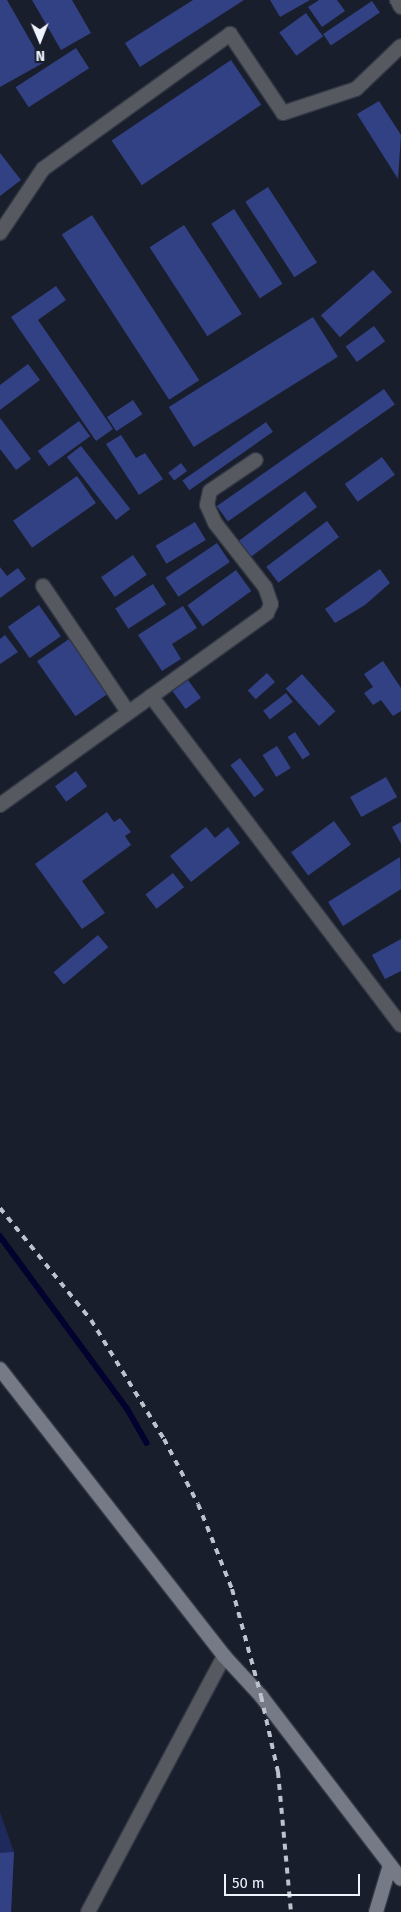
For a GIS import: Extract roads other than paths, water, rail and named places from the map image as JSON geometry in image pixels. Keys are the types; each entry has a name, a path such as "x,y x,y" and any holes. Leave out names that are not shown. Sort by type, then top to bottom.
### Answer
{"main road":[{"path":"0,1369 224,1656 262,1696 401,1879"},
{"path":"376,1912 390,1865"}],"street":[{"path":"397,0 401,7"},
{"path":"0,233 42,169 230,34 283,113 356,89 401,46"},
{"path":"0,805 267,613 271,604 264,587 214,523 207,505 210,491 256,460"},
{"path":"43,586 128,712"},
{"path":"151,696 401,1025"},
{"path":"88,1912 224,1656"}],"waterway":[{"path":"0,1236 127,1408 147,1443"}],"railway":[{"path":"0,1208 91,1320 164,1439 198,1504 232,1589 261,1696 278,1772 291,1912"}]}
